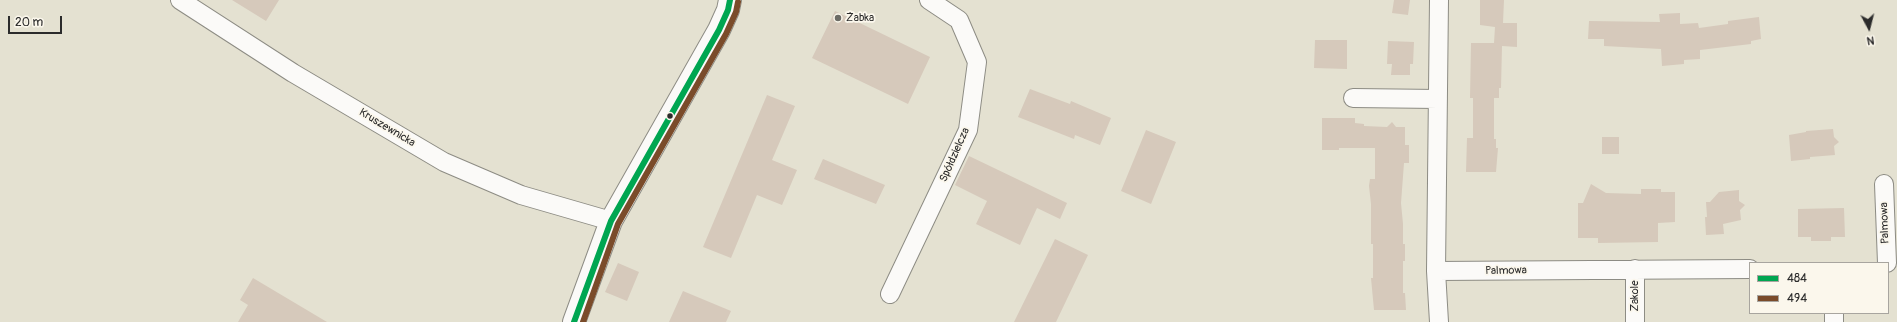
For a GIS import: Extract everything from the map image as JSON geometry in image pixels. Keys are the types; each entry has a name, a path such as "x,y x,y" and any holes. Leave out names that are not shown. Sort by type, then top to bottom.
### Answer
{"street":[{"name":"Kruszewnicka","path":"180,0 293,72 444,162 521,195 611,221"},
{"path":"574,322 611,221 719,30 728,10 730,0"},
{"name":"Spółdzielcza","path":"890,294 968,130 977,62 959,20 930,0"},
{"path":"1439,0 1436,272 1439,322"},
{"path":"1353,98 1438,98"},
{"name":"Palmowa","path":"1884,184 1887,262"},
{"name":"Zakole","path":"1635,269 1635,322"},
{"name":"Palmowa","path":"1436,272 1749,269"}],"building":[{"path":"232,0 279,0 266,21"},
{"path":"1394,0 1410,0 1408,15 1392,13"},
{"path":"1480,0 1504,0 1503,23 1517,23 1517,47 1502,46 1501,88 1499,88 1499,98 1494,98 1494,139 1496,139 1496,148 1498,148 1496,172 1466,172 1467,138 1473,138 1473,98 1470,98 1471,43 1494,43 1495,27 1480,25"},
{"path":"835,11 930,57 908,104 812,58"},
{"path":"1680,13 1680,24 1698,23 1699,28 1728,24 1728,21 1759,17 1761,39 1751,41 1751,44 1700,50 1700,59 1684,60 1684,64 1662,66 1661,49 1604,46 1604,39 1588,39 1589,21 1660,22 1659,14"},
{"path":"1315,40 1347,40 1347,69 1314,68"},
{"path":"1388,41 1414,42 1413,64 1410,64 1410,75 1391,75 1392,64 1387,64"},
{"path":"1030,89 1070,104 1071,101 1111,118 1100,145 1075,135 1074,139 1018,117"},
{"path":"767,95 795,106 772,160 797,170 782,205 757,195 731,258 703,247"},
{"path":"1322,118 1355,118 1355,123 1364,124 1364,126 1387,127 1392,122 1396,127 1405,127 1405,145 1409,145 1409,163 1404,163 1401,203 1403,244 1405,244 1405,261 1403,261 1403,293 1405,293 1406,310 1374,310 1371,278 1373,278 1373,244 1371,244 1371,204 1369,186 1370,179 1375,179 1375,148 1339,148 1339,150 1322,150"},
{"path":"1833,129 1834,137 1839,142 1834,146 1835,155 1810,157 1810,159 1791,161 1789,135 1806,131"},
{"path":"1146,130 1176,142 1151,204 1121,191"},
{"path":"1602,137 1619,137 1619,154 1602,154"},
{"path":"969,156 1067,203 1060,219 1037,208 1020,245 976,224 987,201 955,185"},
{"path":"823,159 885,185 876,204 814,179"},
{"path":"1591,184 1606,193 1641,194 1641,189 1661,189 1661,192 1675,192 1675,222 1658,223 1658,242 1598,243 1598,238 1578,238 1578,203 1583,203"},
{"path":"1739,190 1739,201 1745,205 1740,210 1741,220 1723,224 1724,234 1706,235 1706,202 1710,202 1719,192"},
{"path":"1844,208 1845,237 1831,237 1831,241 1811,241 1811,237 1798,237 1798,209"},
{"path":"1055,239 1088,255 1056,322 1014,322"},
{"path":"618,263 639,272 627,301 605,292"},
{"path":"253,278 327,322 238,322 248,305 240,300"},
{"path":"683,291 731,311 726,322 669,322"}],"transit line":[{"name":"484","path":"574,322 611,221 719,30 728,10 730,0"},
{"name":"494","path":"583,322 618,224 726,34 736,12 738,2"}],"place":[{"name":"Żabka","path":"838,18"}]}
